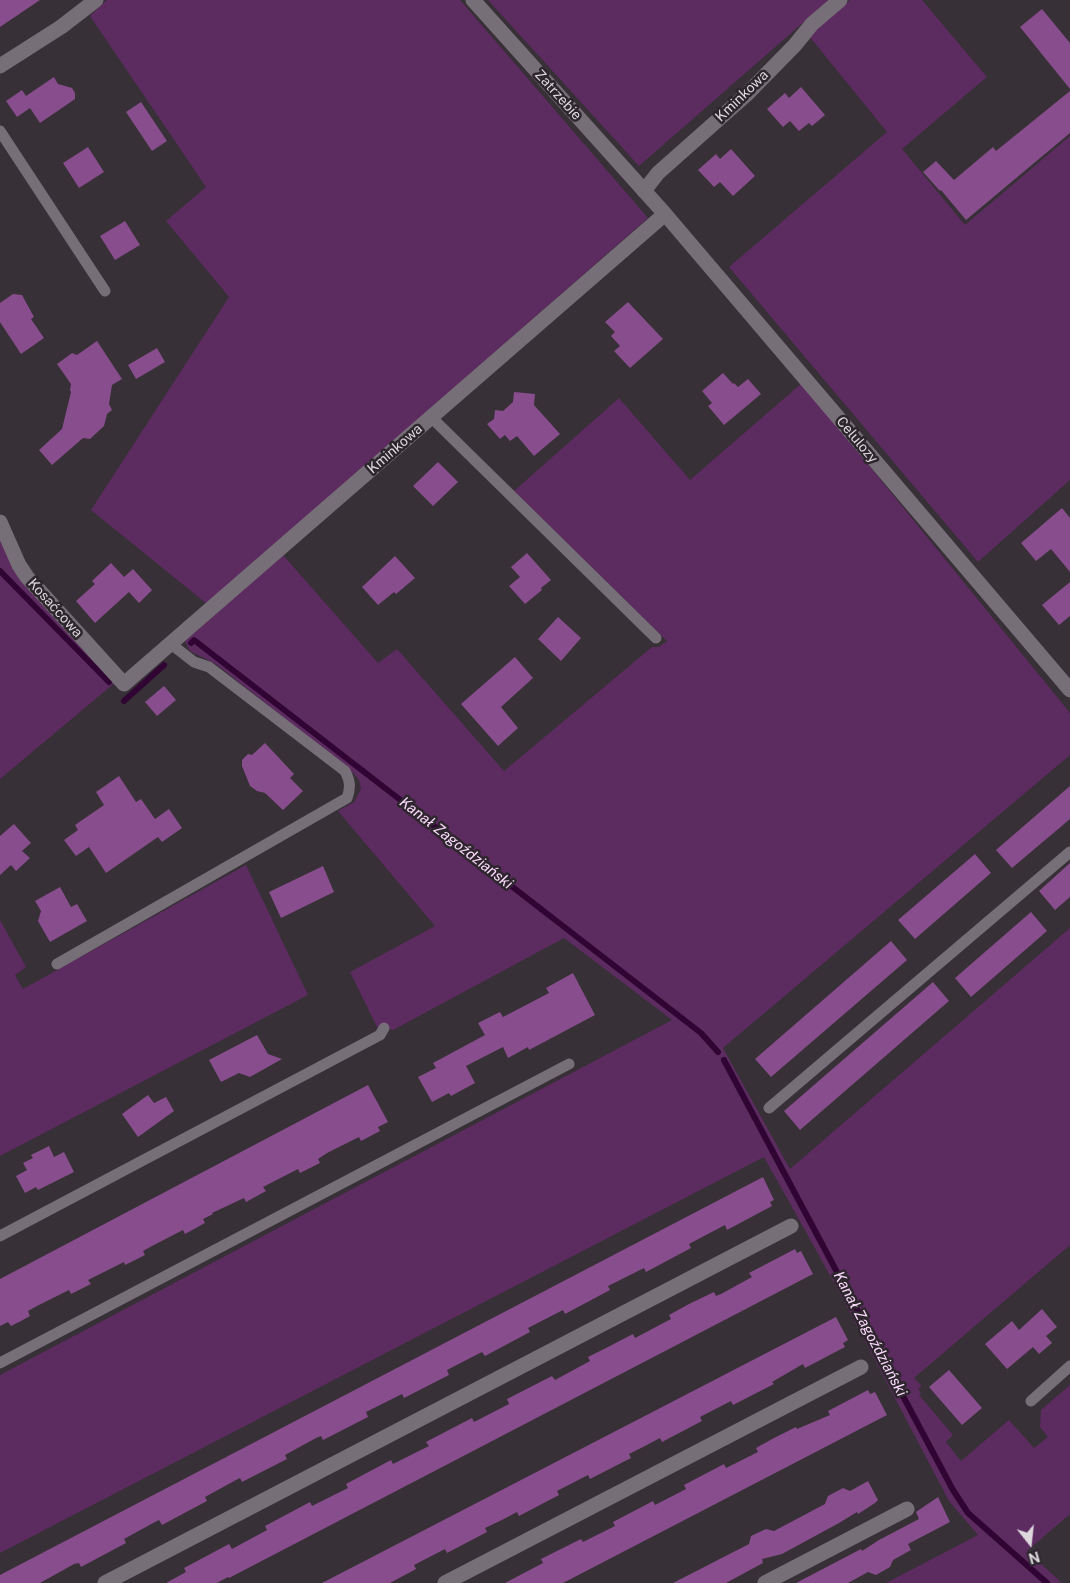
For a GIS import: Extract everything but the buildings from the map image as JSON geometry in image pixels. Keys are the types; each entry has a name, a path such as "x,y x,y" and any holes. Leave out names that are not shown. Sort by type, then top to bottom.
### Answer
{"street":[{"path":"0,66 60,27 96,0"},
{"name":"Zatrzebie","path":"473,0 644,191"},
{"name":"Kminkowa","path":"644,191 658,173 746,95 812,24 840,0"},
{"name":"Celulozy","path":"644,191 1070,690"},
{"name":"Kminkowa","path":"124,684 665,214"},
{"name":"Kosaćcowa","path":"0,522 19,565 27,577 124,684"},
{"path":"105,1583 791,1226"},
{"path":"445,1583 861,1367"},
{"path":"765,1583 907,1509"}],"lane":[{"path":"0,132 105,291"},
{"path":"432,418 656,638"},
{"path":"57,964 347,798 351,789 350,781 344,771 209,668 194,662 171,644"},
{"path":"770,1108 1070,852"},
{"path":"0,1236 380,1035 384,1028"},
{"path":"0,1363 569,1064"},
{"path":"1030,1401 1070,1366"}],"shaded area":[{"path":"107,0 460,0 648,218 207,604 91,510 229,297 166,221 206,187 90,16"},
{"path":"488,0 829,0 639,166"},
{"path":"850,0 922,0 987,77 902,149 965,225 1070,136 1070,480 978,562 729,267 887,132 809,36"},
{"path":"802,383 1070,713 1070,755 723,1048 790,1169 1070,928 1070,1245 914,1378 922,1386 918,1389 921,1393 919,1395 953,1435 946,1442 961,1461 1009,1420 1034,1448 1048,1437 1040,1427 1041,1410 1070,1385 1070,1514 1027,1551 1062,1583 886,1583 978,1535 949,1501 836,1286 764,1157 0,1553 0,1375 672,1020 564,938 393,1030 377,1027 350,972 435,926 338,811 354,802 361,789 359,780 353,773 216,664 190,651 185,641 283,555 378,663 397,649 504,771 652,647 659,647 667,641 514,491 619,398 690,480"},
{"path":"0,538 117,681 0,779"},
{"path":"246,865 308,995 0,1156 0,920 26,967 15,975 23,989"}],"waterway":[{"name":"Kanał Zagoździański","path":"0,571 109,682"},
{"name":"Kanał Zagoździański","path":"191,643 194,640 701,1033 718,1052"},
{"name":"Kanał Zagoździański","path":"124,701 164,665"},
{"name":"Kanał Zagoździański","path":"724,1060 953,1490 968,1513 1047,1583"}]}
